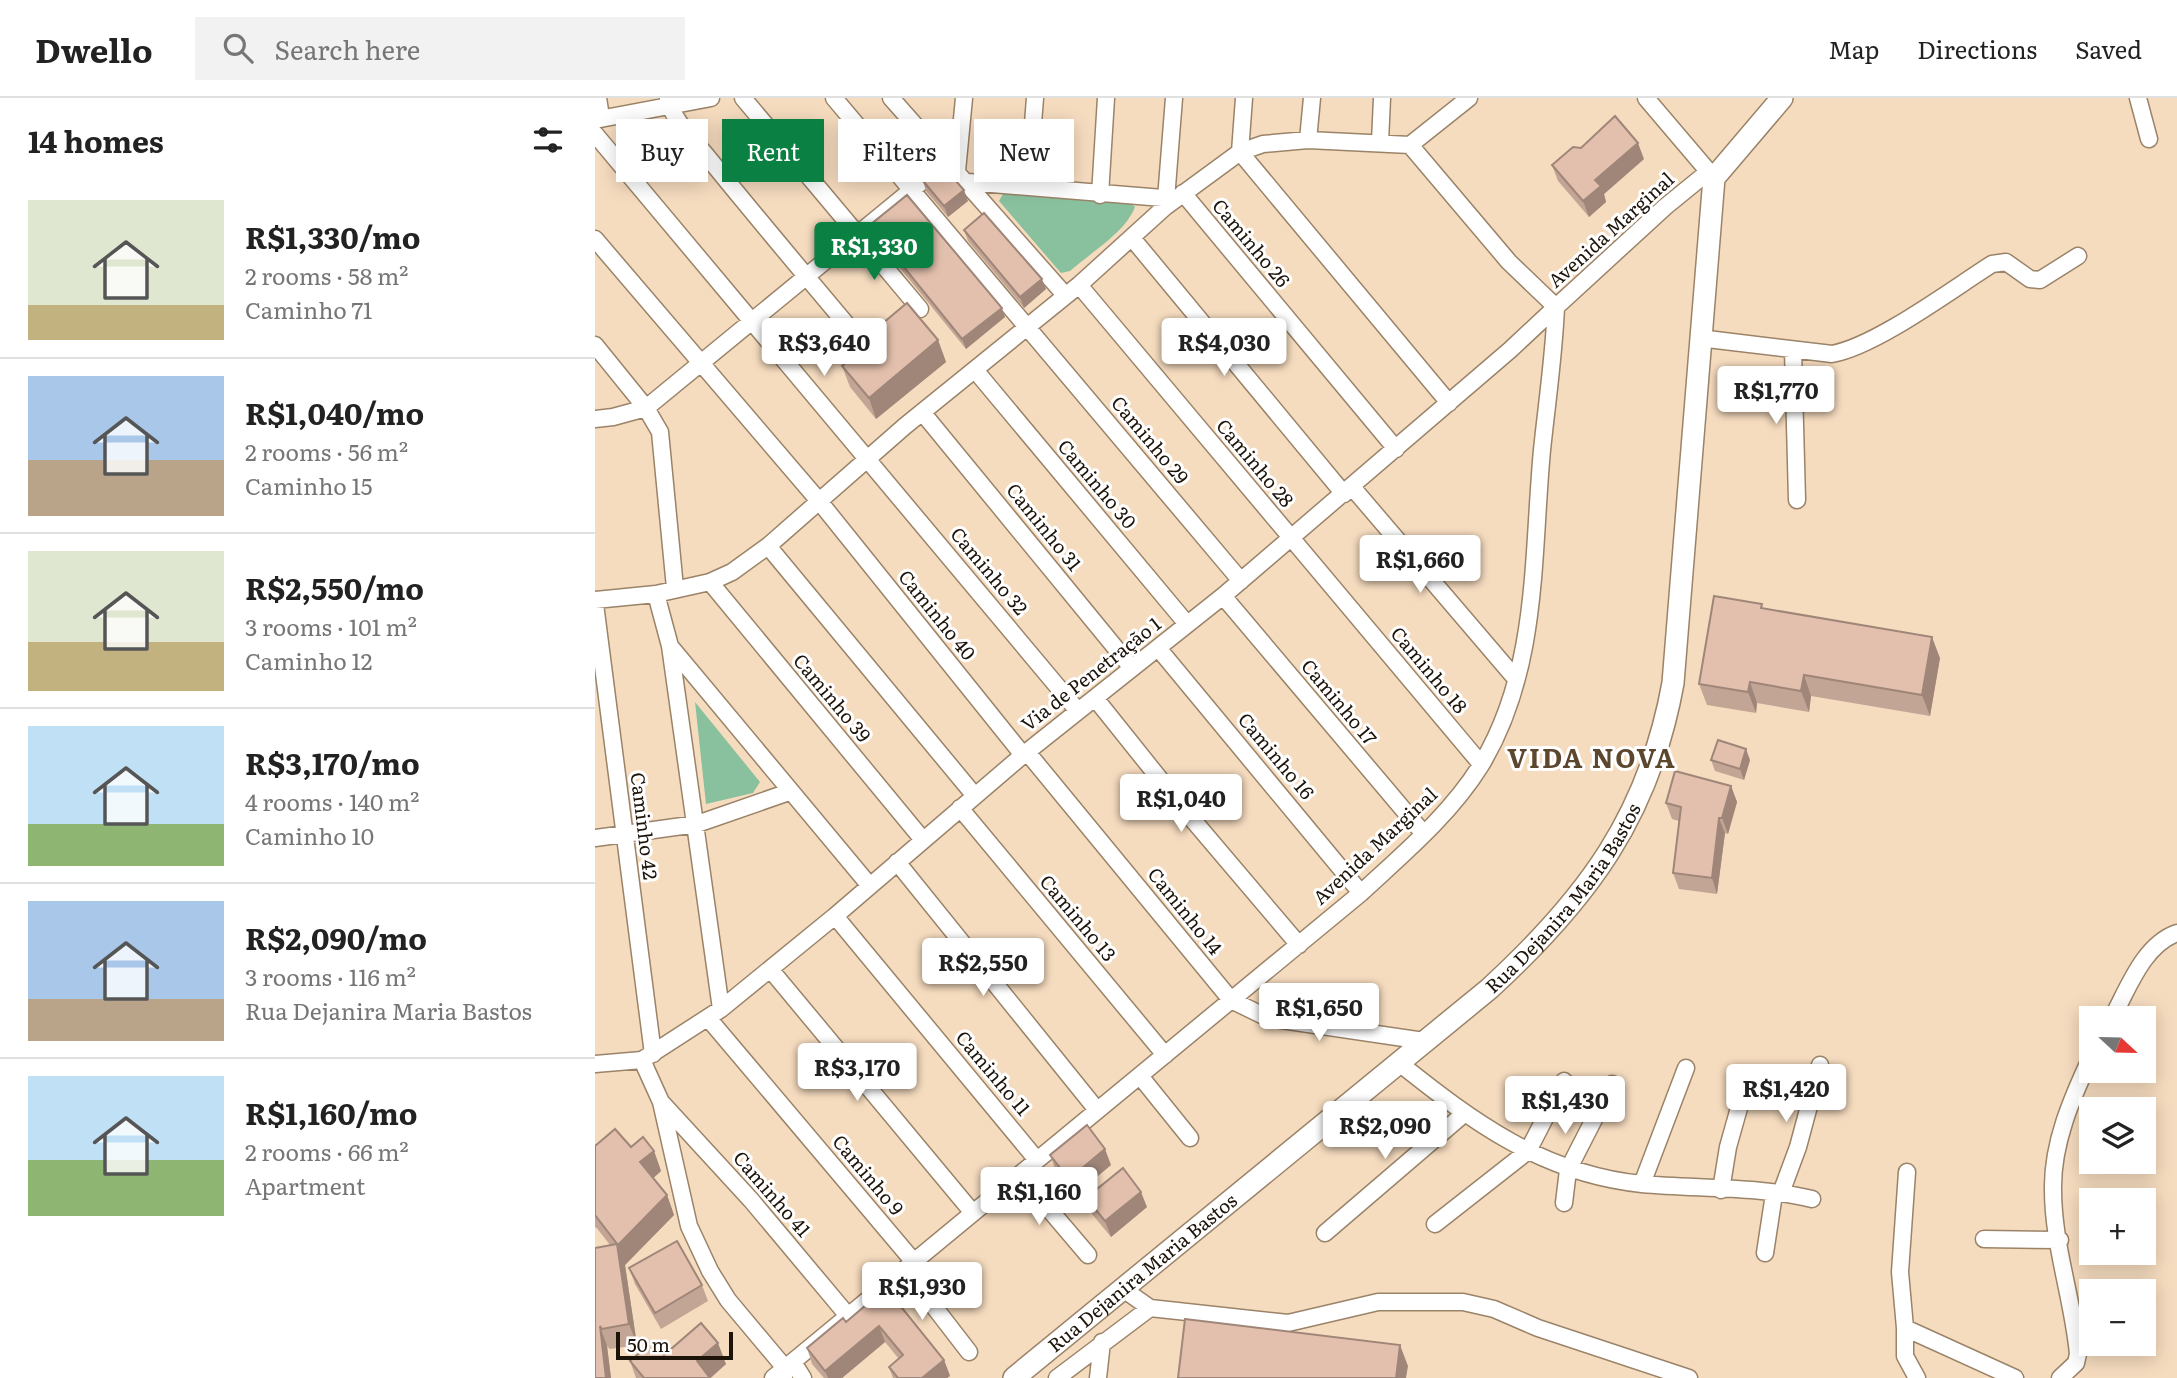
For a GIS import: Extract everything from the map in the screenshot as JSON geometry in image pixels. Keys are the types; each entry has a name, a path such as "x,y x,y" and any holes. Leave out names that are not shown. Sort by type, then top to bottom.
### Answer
{"main road":[{"path":"1711,175 1782,98"},
{"name":"Rua Dejanira Maria Bastos","path":"1014,1378 1519,962 1583,892 1622,834 1651,768 1667,720 1679,629 1711,175"}],"street":[{"path":"598,98 598,119 668,102 711,98"},
{"path":"743,98 919,309"},
{"name":"Caminho 29","path":"834,98 1241,581"},
{"path":"960,140 964,98"},
{"path":"1028,187 1035,98"},
{"path":"1100,195 1107,98"},
{"path":"1174,98 1175,197"},
{"path":"1244,98 1240,152 1449,403"},
{"path":"1308,140 1312,98"},
{"path":"1380,142 1383,98"},
{"path":"1410,145 1469,98"},
{"path":"1646,98 1711,175"},
{"path":"2138,98 2149,139"},
{"path":"896,100 912,119"},
{"path":"668,102 869,351"},
{"name":"Caminho 32","path":"595,134 1078,711"},
{"path":"595,602 656,594 710,582 732,572 768,546 922,412 1079,285 1175,197 1240,152 1263,145 1308,140 1410,145 1510,262 1556,307"},
{"path":"960,172 1028,187 1100,195 1175,197"},
{"path":"960,174 1065,295"},
{"name":"Avenida Marginal","path":"784,1372 1299,945 1424,834 1455,800 1481,764 1516,679 1527,638 1556,307 1656,215 1711,175"},
{"path":"595,419 613,418 646,408 702,365 805,275 909,190 929,182"},
{"name":"Caminho 26","path":"1175,197 1395,449"},
{"path":"1132,238 1348,491 1516,679"},
{"name":"Caminho 40","path":"595,239 820,501 1025,753"},
{"path":"1699,338 1832,354 1855,348 2000,262 2011,263 2030,279 2040,280 2078,256"},
{"name":"Caminho 28","path":"1079,285 1290,540"},
{"name":"Via de Penetração 1","path":"647,1057 714,1014 835,916 1025,753 1223,596 1348,491 1556,307"},
{"path":"595,345 646,408 661,438 675,588"},
{"path":"1793,350 1797,500"},
{"name":"Caminho 30","path":"975,370 1187,624"},
{"name":"Caminho 31","path":"922,412 1132,668"},
{"name":"Caminho 18","path":"1290,540 1481,764"},
{"path":"768,546 975,796"},
{"name":"Caminho 39","path":"710,582 922,840"},
{"path":"656,594 670,646 697,824 714,1014"},
{"name":"Caminho 17","path":"1223,596 1424,834"},
{"name":"Caminho 42","path":"595,602 624,833 647,1057 661,1102"},
{"path":"670,646 870,886"},
{"name":"Caminho 16","path":"1159,648 1361,892"},
{"path":"1095,698 1299,945"},
{"name":"Caminho 14","path":"1025,753 1231,1000"},
{"path":"595,838 697,824 789,792"},
{"name":"Caminho 13","path":"960,808 1165,1055"},
{"path":"897,862 1097,1110"},
{"name":"Caminho 11","path":"835,916 1037,1160"},
{"path":"2119,1006 2156,944 2177,933"},
{"path":"770,969 973,1213"},
{"path":"1231,1000 1243,1009 1268,1017 1424,1041"},
{"name":"Caminho 9","path":"714,1014 910,1266 969,1352"},
{"path":"595,1064 647,1057"},
{"path":"1398,1062 1465,1113 1528,1151 1568,1170 1642,1184 1812,1199"},
{"path":"1765,1252 1778,1194 1798,1147 1820,1065"},
{"path":"1642,1184 1686,1068"},
{"path":"1140,1076 1189,1138"},
{"path":"1721,1190 1728,1147 1748,1076"},
{"path":"1436,1224 1528,1151 1564,1081"},
{"path":"2060,1378 2076,1363 2078,1354 2053,1190 2054,1168 2067,1114 2080,1083"},
{"path":"1564,1203 1568,1170 1612,1084"},
{"path":"661,1102 689,1226 710,1271 784,1372 803,1378"},
{"name":"Caminho 41","path":"661,1102 751,1200 849,1317"},
{"path":"1325,1233 1465,1113"},
{"path":"1907,1172 1901,1272 1905,1356 1917,1378"},
{"path":"1020,1174 1088,1255"},
{"path":"1985,1239 2060,1240"},
{"path":"1123,1289 1150,1308 1288,1323 1378,1302 1463,1302 1494,1309 1538,1328 1689,1378"},
{"path":"1057,1378 1150,1308"},
{"path":"1905,1328 2015,1378"},
{"path":"1098,1378 1102,1342"}],"green space":[{"path":"1003,194 1130,202 1135,207 1115,234 1070,271 1061,273 999,201"},
{"path":"695,702 760,782 753,793 706,804"}],"building":[{"path":"1615,116 1638,143 1595,180 1601,186 1583,201 1552,165 1573,147 1581,148"},
{"path":"924,182 957,182 964,190 944,206"},
{"path":"907,195 1002,308 962,339 870,225"},
{"path":"984,213 1042,279 1020,297 964,230"},
{"path":"907,303 938,340 869,398 842,366 864,348 859,343"},
{"path":"1714,596 1762,604 1761,608 1932,637 1922,695 1804,675 1801,691 1750,682 1748,692 1699,684"},
{"path":"1718,740 1746,749 1740,769 1711,760"},
{"path":"1675,771 1731,786 1722,818 1719,818 1712,878 1673,873 1681,807 1666,803"},
{"path":"1087,1125 1105,1149 1069,1179 1050,1155"},
{"path":"615,1129 631,1147 643,1137 654,1151 640,1162 667,1195 618,1245 595,1215 595,1146"},
{"path":"1123,1168 1141,1192 1105,1221 1086,1198"},
{"path":"677,1241 702,1285 655,1313 629,1268"},
{"path":"617,1244 629,1324 602,1329 600,1326 606,1378 595,1378 595,1248"},
{"path":"886,1288 944,1360 922,1378 898,1378 889,1367 903,1355 879,1326 825,1371 807,1348 843,1318 846,1322"},
{"path":"1185,1319 1400,1345 1396,1378 1178,1378"},
{"path":"701,1323 718,1343 697,1361 710,1378 644,1378 630,1361 653,1342 664,1355"}],"district":[{"name":"VIDA NOVA","path":"1592,759"}]}
